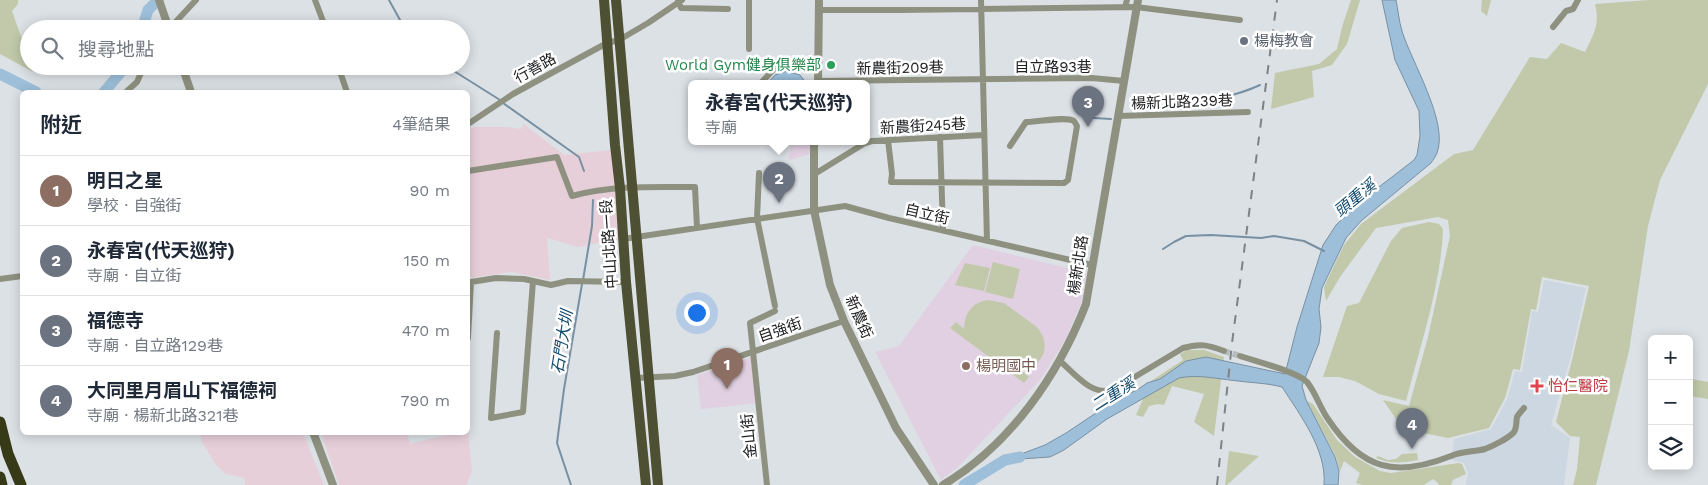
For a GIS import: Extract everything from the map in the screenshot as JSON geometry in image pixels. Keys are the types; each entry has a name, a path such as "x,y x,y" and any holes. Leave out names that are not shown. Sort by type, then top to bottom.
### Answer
{"highway":[{"path":"0,422 8,454 21,485"},
{"path":"0,477 2,485"}],"main road":[{"name":"中山北路一段","path":"604,0 626,282 646,485"},
{"name":"中山北路一段","path":"616,0 658,485"}],"street":[{"path":"159,0 166,20"},
{"path":"177,20 196,0"},
{"path":"315,0 323,20"},
{"path":"749,0 749,49"},
{"path":"818,80 819,0"},
{"path":"981,0 987,241"},
{"path":"1125,7 1128,0"},
{"path":"1553,27 1566,12 1573,9 1578,0"},
{"path":"680,1 681,8 728,9"},
{"name":"行善路","path":"470,123 505,100 607,43 619,40 680,1"},
{"path":"819,10 1125,7 1137,3 1240,20"},
{"name":"楊新北路","path":"943,485 986,453 1027,411 1060,361 1075,333 1086,304 1137,3"},
{"path":"764,80 774,69 780,66 818,62"},
{"path":"128,90 137,82 140,75"},
{"path":"186,75 190,90"},
{"path":"341,75 346,90"},
{"name":"自立路93巷","path":"983,79 1092,78 1124,81"},
{"name":"新農街209巷","path":"870,82 983,79"},
{"name":"楊新北路239巷","path":"1118,116 1248,112"},
{"path":"888,140 892,174 891,182 986,181 1064,183 1068,180 1076,134 1074,120 1067,118 1045,122 1026,122 1010,146"},
{"name":"新農街245巷","path":"870,142 984,135"},
{"path":"940,137 943,182 943,230"},
{"name":"新農街","path":"814,145 814,210 827,275 844,321 896,428 934,485"},
{"name":"新農街245巷","path":"813,175 862,145"},
{"path":"470,171 556,157 572,196 585,192 633,186 695,187 697,228"},
{"path":"757,218 759,173"},
{"name":"自立街","path":"623,239 845,206 1092,266"},
{"name":"金山街","path":"757,218 775,308 750,323 767,485"},
{"path":"0,280 20,276"},
{"path":"470,310 472,282 496,278 533,281 551,285 568,280 626,282"},
{"path":"497,333 491,418 523,412 533,281"},
{"name":"自強街","path":"636,378 684,374 844,321"},
{"path":"1060,361 1094,390 1106,392 1113,390 1183,348 1196,344 1207,345 1224,351"},
{"path":"1240,356 1278,368 1306,382 1328,419 1358,453 1374,463 1391,468 1412,466 1444,459 1461,452 1484,449 1511,435 1516,430 1518,416 1524,408"},
{"path":"314,435 333,485"}],"shaded area":[{"path":"524,124 564,155 612,150 620,239 578,247 547,238 550,280 511,272 470,278 470,129 475,127 521,129"},
{"path":"791,145 810,145 809,154 788,161"},
{"name":"楊明國中","path":"973,245 1087,273 1081,303 1065,341 1040,380 958,467 941,480 875,352 899,346"},
{"name":"怡仁醫院","path":"1544,280 1586,288 1571,356 1551,425 1570,438 1564,485 1466,485 1468,473 1464,463 1452,460 1454,439 1491,429 1507,399 1515,371 1522,372 1532,311 1538,312"},
{"path":"752,357 757,403 701,409 697,375"},
{"path":"200,435 304,435 324,485 245,485 244,478 226,474 216,465 202,442"},
{"path":"322,435 408,435 410,444 447,435 468,435 472,472 466,485 339,485"}],"green space":[{"path":"0,0 18,0 18,4 12,11 20,34 20,65 0,54"},
{"path":"1351,0 1360,0 1347,44 1332,65 1312,71 1314,97 1271,109 1275,73 1319,64 1337,49"},
{"path":"1482,0 1491,0 1487,16 1481,11"},
{"path":"1649,0 1708,0 1708,84 1660,180 1648,226 1629,351 1596,485 1573,485 1577,469 1580,437 1570,436 1556,422 1589,286 1542,277 1536,310 1531,309 1520,370 1513,369 1505,398 1489,428 1448,438 1403,429 1383,400 1409,406 1428,337 1450,236 1448,220 1438,217 1376,228 1340,277 1326,301 1324,287 1344,245 1361,224 1454,154 1473,150 1530,57 1547,59 1561,43 1585,52 1596,23 1595,4"},
{"path":"1429,222 1439,224 1443,229 1441,250 1429,316 1406,401 1379,394 1355,381 1339,377 1323,377 1347,306 1359,303 1391,241 1402,228"},
{"path":"993,262 1020,269 1013,299 985,292"},
{"path":"965,263 990,268 984,291 955,285"},
{"path":"988,300 1004,303 1038,328 1042,335 1045,348 1043,354 1040,360 1022,371 1029,377 1024,383 950,328 956,322 964,329 967,314 973,306"},
{"path":"1187,350 1204,350 1224,357 1214,436 1194,422 1204,394 1172,386 1164,405 1149,406 1143,417 1136,415 1151,381 1183,360 1180,354"},
{"path":"1693,379 1708,382 1708,399 1693,397"},
{"path":"1307,401 1313,404 1337,440 1355,457 1380,471 1391,473 1459,463 1462,464 1466,474 1453,480 1451,485 1439,485 1433,479 1424,485 1362,485 1356,483 1360,473 1344,461 1340,471 1336,457"},
{"path":"1229,451 1259,456 1225,485"},
{"path":"1417,453 1418,460 1407,462 1391,462 1376,458 1378,456 1388,460 1396,459 1402,454"}],"water":[{"path":"1382,0 1396,0 1402,31 1434,109 1439,140 1437,153 1431,163 1361,221 1346,238 1322,288 1319,309 1321,327 1319,343 1302,386 1306,400 1335,457 1339,471 1338,485 1324,485 1324,472 1317,446 1304,421 1282,387 1201,377 1179,378 1107,419 1064,450 1050,457 1005,460 1045,445 1117,399 1147,383 1160,379 1186,361 1206,357 1285,374 1297,327 1323,245 1336,225 1366,197 1414,160 1417,155 1420,136 1419,111 1395,60"},
{"path":"787,71 800,75 804,80 771,80 775,75"}],"waterway":[{"path":"145,20 148,10 158,0"},
{"name":"石門大圳","path":"389,0 400,20"},
{"path":"0,74 32,90"},
{"path":"106,90 118,75"},
{"name":"石門大圳","path":"460,75 500,100"},
{"path":"1144,109 1155,110 1208,100 1235,94 1260,85"},
{"name":"石門大圳","path":"503,103 579,157 584,171"},
{"path":"1094,118 1111,119"},
{"name":"石門大圳","path":"583,280 592,226 593,200"},
{"path":"1163,249 1186,236 1211,235 1261,238 1274,236 1304,241 1324,251"},
{"name":"石門大圳","path":"571,485 557,443 582,284"},
{"name":"二重溪","path":"964,485 1005,460 1020,457"}],"tunnel":[{"path":"1224,351 1240,356"}],"railway":[{"path":"1217,485 1232,343 1277,0"}],"place":[{"name":"楊梅教會","path":"1244,41"},
{"name":"World Gym健身俱樂部","path":"831,65"},
{"name":"福德寺","path":"1088,127"},
{"name":"永春宮(代天巡狩)","path":"779,203"},
{"name":"楊明國中","path":"966,366"},
{"name":"怡仁醫院","path":"1537,386"},
{"name":"明日之星","path":"727,389"},
{"name":"大同里月眉山下福德祠","path":"1412,449"}],"water label":[{"name":"頭重溪","path":"1355,198"}]}
